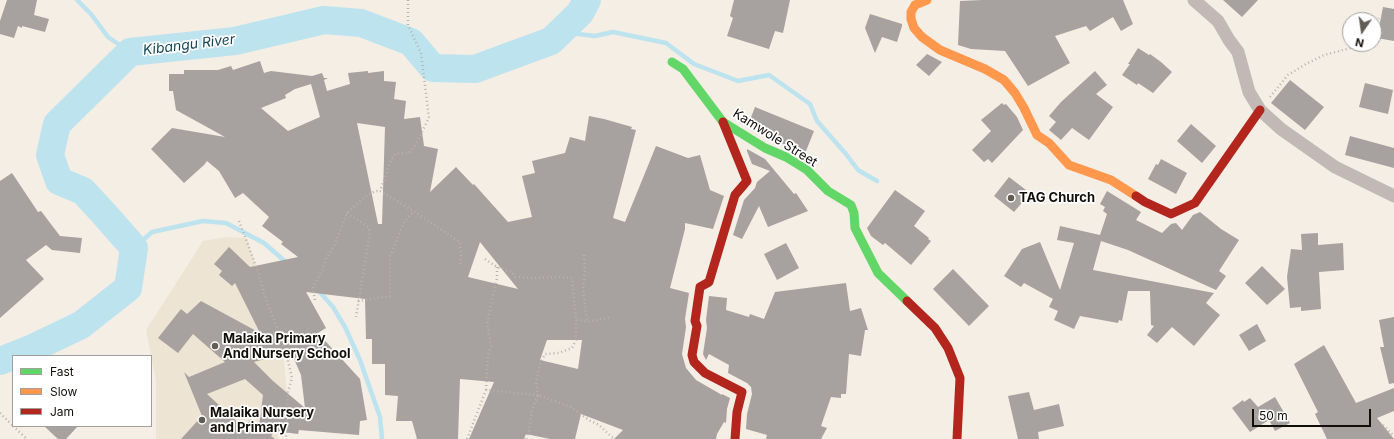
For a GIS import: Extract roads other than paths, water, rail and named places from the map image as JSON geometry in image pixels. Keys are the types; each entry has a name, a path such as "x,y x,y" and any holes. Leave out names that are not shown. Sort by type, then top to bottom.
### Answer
{"street":[{"path":"927,0 915,5 911,12 911,19 914,28 922,37 940,50 985,69 1004,80 1018,98 1037,135 1049,143 1069,165 1110,180 1145,202 1171,214 1195,203 1260,110"},
{"path":"1194,0 1218,21 1238,52 1249,92 1260,110 1281,129 1335,167 1394,196"},
{"name":"Kamwole Street","path":"672,62 683,69 723,122 765,148 786,157 807,170 828,191 851,205 856,228 878,273 935,328 948,348 960,378 957,439"},
{"path":"723,122 747,181 735,195 709,282 700,287 695,321 697,326 692,355 694,362 704,373 742,392 737,412 735,439"}],"waterway":[{"path":"77,0 91,14 108,37 130,52"},
{"name":"Kibangu River","path":"15,355 81,325 128,288 134,248 83,191 59,181 50,155 57,124 130,52 235,41 324,20 361,23 411,42 433,68 475,69 551,41 580,13 587,0"},
{"path":"561,32 595,36 613,32 666,43 694,64 738,81 769,75 810,104 817,121 858,170 877,181"},
{"path":"134,248 152,232 203,221 226,223 264,243 287,263"},
{"path":"318,290 333,307 345,327 360,360 380,417 382,439"},
{"name":"Kibangu River","path":"0,361 12,356"}],"place":[{"name":"TAG Church","path":"1011,198"},
{"name":"Malaika Primary And Nursery School","path":"215,346"},
{"name":"Malaika Nursery and Primary","path":"202,420"}]}
